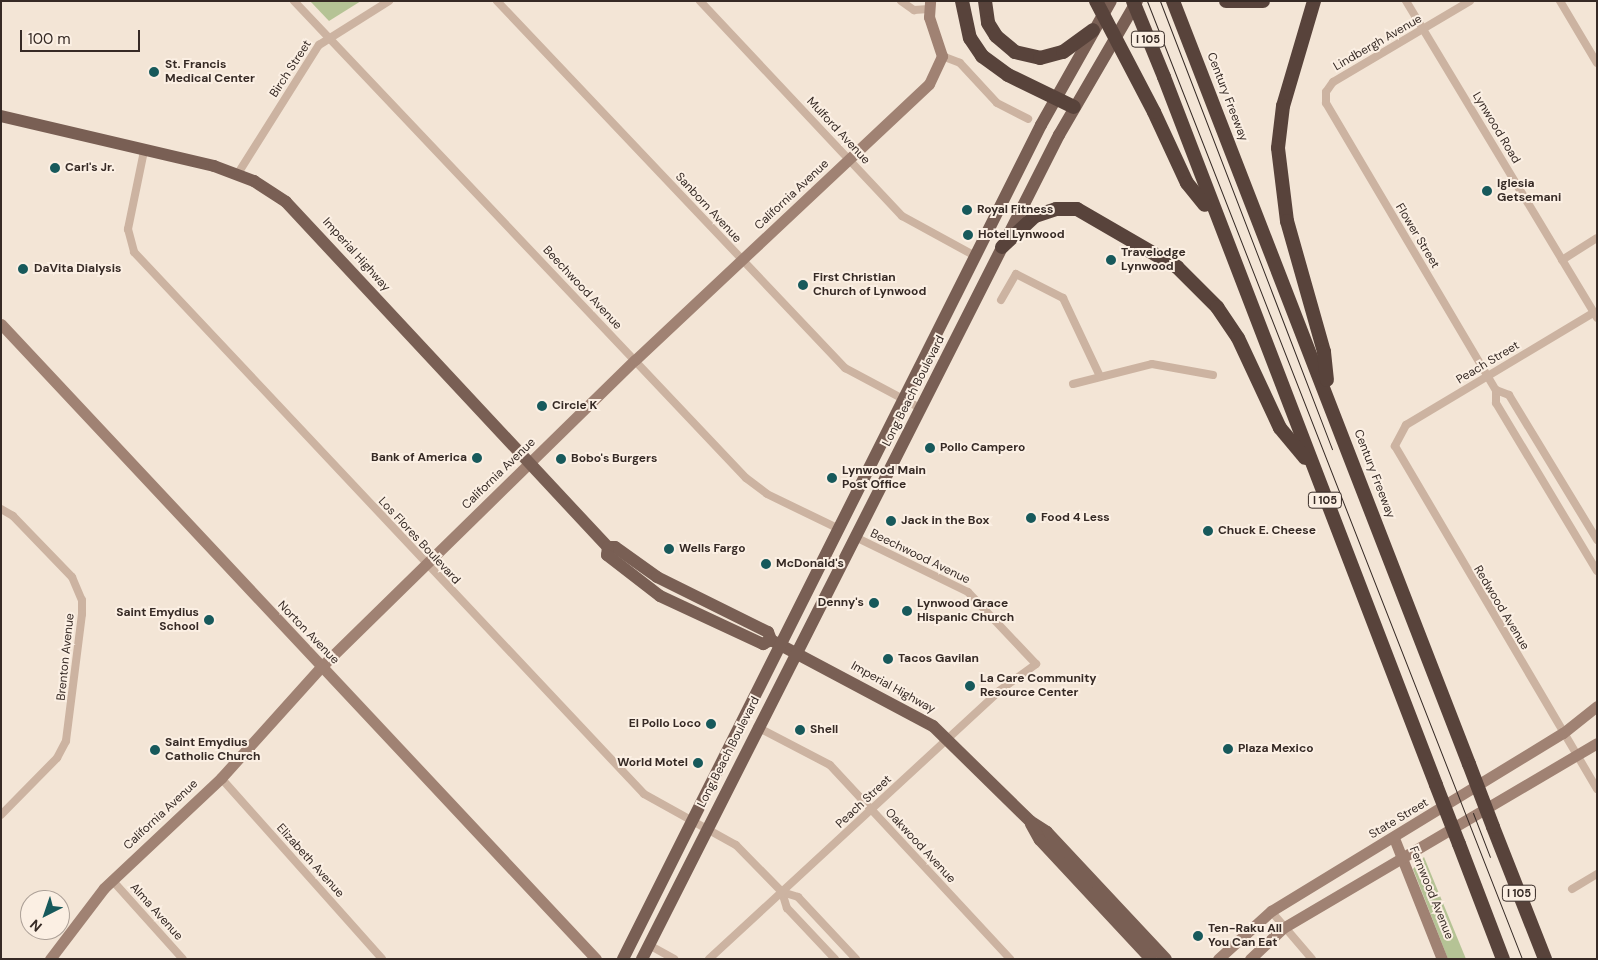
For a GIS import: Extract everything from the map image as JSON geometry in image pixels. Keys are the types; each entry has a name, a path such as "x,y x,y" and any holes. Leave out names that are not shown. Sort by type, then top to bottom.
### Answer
{"highway":[{"path":"962,1 970,38 982,56 1008,75 1074,107"},
{"path":"985,1 988,23 996,36 1015,52 1040,58 1063,52 1093,30"},
{"path":"1096,1 1154,112 1188,183 1213,216"},
{"name":"I 105","path":"1133,1 1164,77 1213,216 1503,959"},
{"name":"Century Freeway","path":"1173,1 1328,397 1468,764 1546,959"},
{"path":"1226,1 1246,4 1263,1"},
{"path":"1314,1 1283,106 1278,148 1287,221 1324,352 1328,397"},
{"path":"1002,247 1035,216 1056,209 1077,209 1177,267 1217,306 1238,338 1280,428 1311,465"}],"main road":[{"name":"Long Beach Boulevard","path":"623,959 775,642 840,529 906,401 975,256 1056,98 1111,1"},
{"name":"Long Beach Boulevard","path":"642,959 795,651 1074,107 1137,1"},
{"name":"Imperial Highway","path":"1,116 237,174 270,191 302,217 608,547 607,555 660,596 763,644 775,642 795,651 910,710 948,737 1030,821 1047,832 1166,959"},
{"name":"Imperial Highway","path":"1030,821 1040,840 1151,959"}],"street":[{"name":"Beechwood Avenue","path":"294,1 756,488 840,529"},
{"name":"Birch Street","path":"237,174 328,36 389,1"},
{"name":"Sanborn Avenue","path":"497,1 845,368 920,408"},
{"name":"Mulford Avenue","path":"700,1 902,216 975,256"},
{"path":"901,1 914,10 930,5 942,56 960,63 997,104 1028,119"},
{"name":"Lynwood Road","path":"1406,1 1595,316"},
{"name":"Lindbergh Avenue","path":"1326,92 1333,82 1470,1"},
{"path":"1560,1 1597,63"},
{"name":"California Avenue","path":"50,959 112,880 221,778 321,666 635,360 929,84 942,56"},
{"name":"Flower Street","path":"1326,92 1327,106 1488,376 1496,390 1496,403 1597,571"},
{"name":"Los Flores Boulevard","path":"144,151 128,229 134,252 426,565 644,794 707,826 736,845 782,892 788,908 835,959"},
{"path":"1562,260 1597,238"},
{"path":"1001,300 1016,274 1062,297 1099,374"},
{"name":"Peach Street","path":"1397,436 1406,425 1595,316"},
{"name":"Norton Avenue","path":"1,324 596,959"},
{"path":"1,332 24,349"},
{"path":"1073,384 1099,374 1152,364 1212,374"},
{"name":"Flower Street","path":"1496,390 1509,395 1597,540"},
{"name":"Redwood Avenue","path":"1397,436 1398,457 1597,789"},
{"path":"1564,517 1578,509"},
{"name":"Brenton Avenue","path":"1,510 13,516 72,577 82,600 82,614 66,742 57,758 1,815"},
{"name":"Beechwood Avenue","path":"855,537 968,592 1036,664"},
{"name":"Peach Street","path":"709,959 872,810 948,737 1036,664"},
{"name":"State Street","path":"1218,959 1271,911 1563,734 1597,706"},
{"name":"Oakwood Avenue","path":"757,727 830,765 1010,959"},
{"path":"1250,959 1283,928 1597,743"},
{"name":"Elizabeth Avenue","path":"221,778 382,959"},
{"name":"Fernwood Avenue","path":"1394,838 1442,959"},
{"path":"1572,889 1597,874"},
{"name":"Alma Avenue","path":"112,880 183,959"},
{"name":"Los Flores Boulevard","path":"782,892 798,897 856,959"},
{"path":"1271,911 1283,928 1312,959"},
{"path":"649,945 674,959"}],"green space":[{"path":"310,1 361,1 329,21"},
{"path":"1424,857 1466,959 1448,959 1413,869"}],"tram line":[{"path":"1147,1 1522,959"},
{"path":"1160,1 1332,449"},
{"path":"1473,813 1490,857"}],"place":[{"name":"St. Francis Medical Center","path":"154,72"},
{"name":"Carl's Jr.","path":"55,168"},
{"name":"Iglesia Getsemani","path":"1487,191"},
{"name":"Royal Fitness","path":"967,210"},
{"name":"Hotel Lynwood","path":"968,235"},
{"name":"Travelodge Lynwood","path":"1111,260"},
{"name":"DaVita Dialysis","path":"23,269"},
{"name":"First Christian Church of Lynwood","path":"803,285"},
{"name":"Circle K","path":"542,406"},
{"name":"Pollo Campero","path":"930,448"},
{"name":"Bank of America","path":"477,458"},
{"name":"Bobo's Burgers","path":"561,459"},
{"name":"Lynwood Main Post Office","path":"832,478"},
{"name":"Food 4 Less","path":"1031,518"},
{"name":"Jack in the Box","path":"891,521"},
{"name":"Chuck E. Cheese","path":"1208,531"},
{"name":"Wells Fargo","path":"669,549"},
{"name":"McDonald's","path":"766,564"},
{"name":"Denny's","path":"874,603"},
{"name":"Lynwood Grace Hispanic Church","path":"907,611"},
{"name":"Saint Emydius School","path":"209,620"},
{"name":"Tacos Gavilan","path":"888,659"},
{"name":"La Care Community Resource Center","path":"970,686"},
{"name":"El Pollo Loco","path":"711,724"},
{"name":"Shell","path":"800,730"},
{"name":"Plaza Mexico","path":"1228,749"},
{"name":"Saint Emydius Catholic Church","path":"155,750"},
{"name":"World Motel","path":"698,763"},
{"name":"Ten-Raku All You Can Eat","path":"1198,936"}]}
